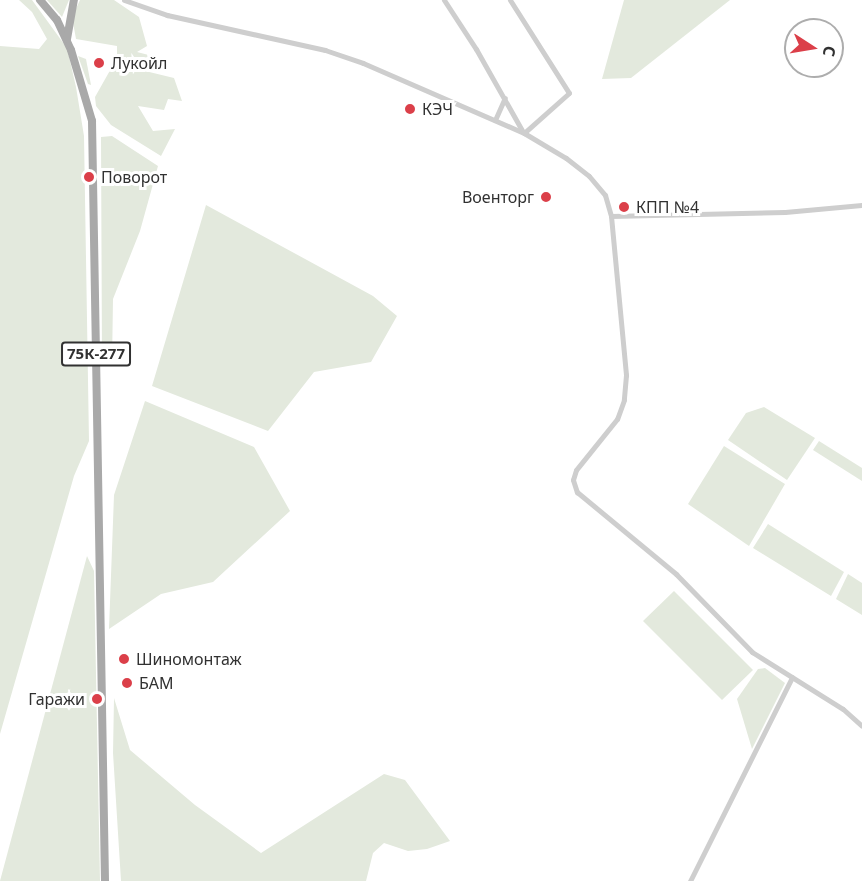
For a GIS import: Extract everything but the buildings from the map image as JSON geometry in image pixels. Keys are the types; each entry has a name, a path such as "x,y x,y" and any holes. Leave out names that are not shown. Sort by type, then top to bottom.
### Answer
{"main road":[{"path":"40,0 57,20 67,43"},
{"path":"67,43 69,15 74,0"},
{"name":"75К-277","path":"67,43 88,100 93,138 105,881"}],"street":[{"path":"124,0 167,15 325,50 363,63 524,133 556,152 589,176 605,195 611,216 626,375 624,400 617,419 576,470 573,480 577,492 676,574 752,652 843,709 862,726"},
{"path":"444,0 524,133"},
{"path":"510,0 569,93 524,133"},
{"path":"495,120 505,98"},
{"path":"611,216 785,212 862,205"},
{"path":"690,881 792,677"}],"shaded area":[{"path":"19,0 32,0 67,48 84,136 89,441 74,476 0,734 0,46 39,49 47,39 32,12"},
{"path":"47,0 69,0 62,17"},
{"path":"80,0 114,0 139,17 147,46 137,52 168,60 147,64 141,70 174,78 182,101 168,99 164,110 138,106 153,131 175,129 161,156 111,125 96,106 95,97 117,58 117,46 76,39 72,17"},
{"path":"624,0 730,0 631,78 602,79"},
{"path":"78,56 86,59 91,85 88,84"},
{"path":"112,136 158,166 140,231 113,299 112,364 102,363 101,137"},
{"path":"206,205 373,296 397,316 371,362 314,372 268,431 152,386"},
{"path":"145,401 254,447 290,511 213,582 161,594 109,629 114,495"},
{"path":"764,407 815,438 787,480 728,440 746,413"},
{"path":"819,441 862,468 862,481 813,450"},
{"path":"724,446 785,484 749,546 688,504"},
{"path":"768,524 844,572 831,596 753,548"},
{"path":"87,556 94,571 100,881 0,881"},
{"path":"848,574 862,583 862,615 836,599"},
{"path":"674,591 753,670 722,700 643,621"},
{"path":"765,668 785,683 752,749 737,699 758,669"},
{"path":"114,698 130,750 195,805 261,853 384,774 405,780 450,841 427,849 408,851 384,843 373,853 366,881 121,881 113,753"}],"place":[{"name":"Лукойл","path":"99,63"},
{"name":"КЭЧ","path":"410,109"},
{"name":"Поворот","path":"89,177"},
{"name":"Военторг","path":"546,197"},
{"name":"КПП №4","path":"624,207"},
{"name":"Шиномонтаж","path":"124,659"},
{"name":"БАМ","path":"127,683"},
{"name":"Гаражи","path":"97,699"}]}
